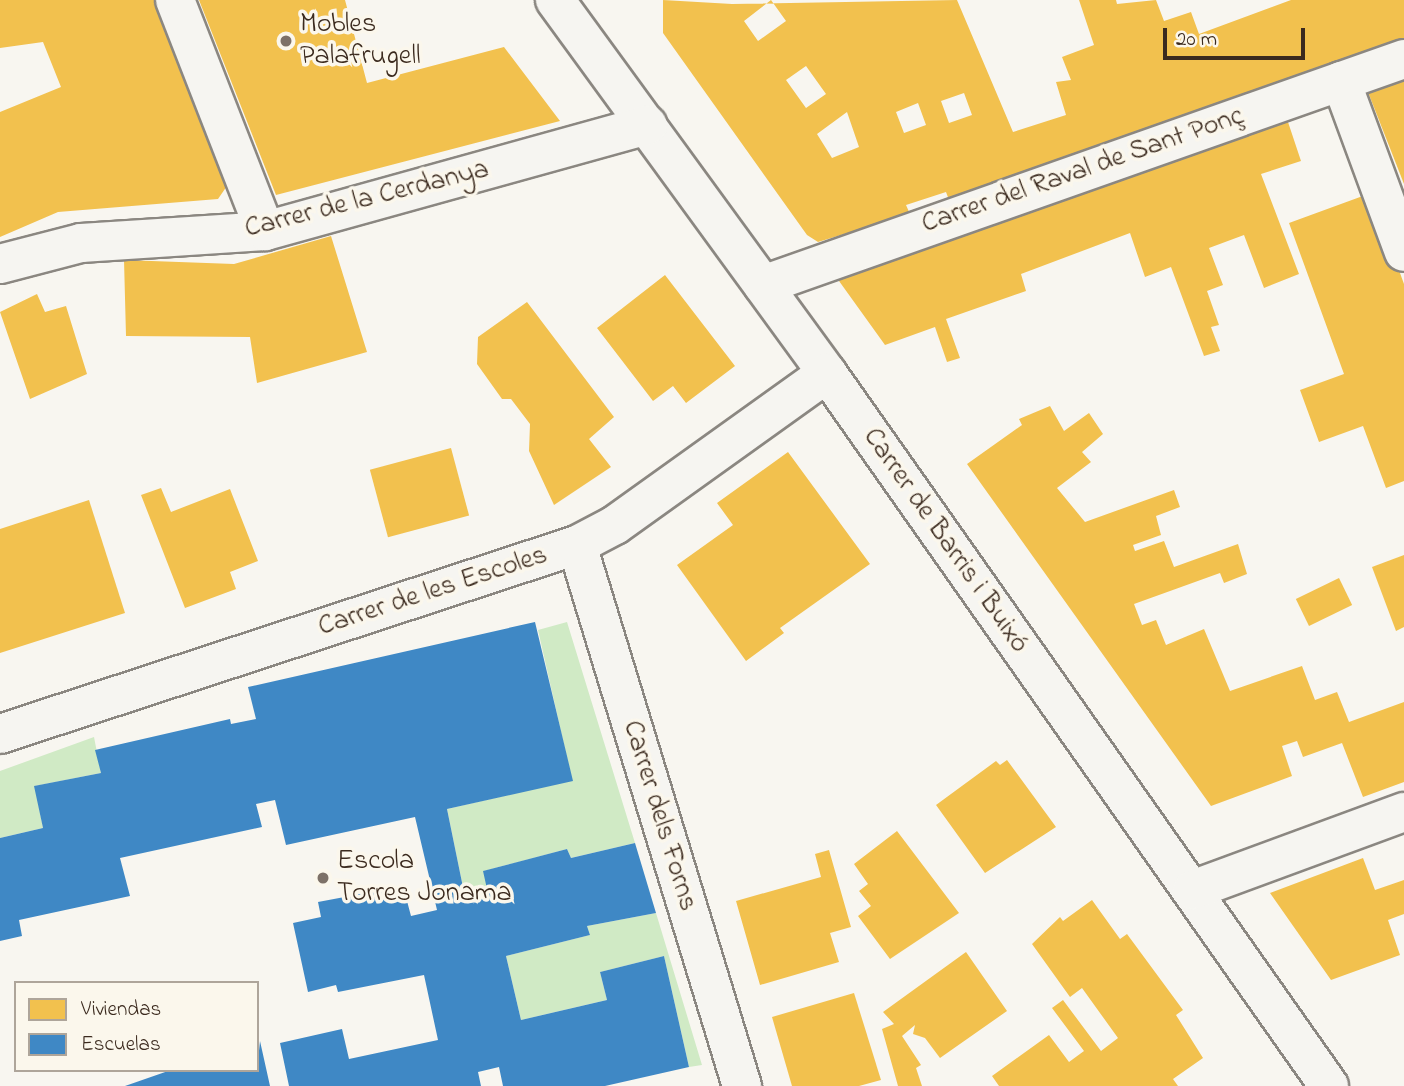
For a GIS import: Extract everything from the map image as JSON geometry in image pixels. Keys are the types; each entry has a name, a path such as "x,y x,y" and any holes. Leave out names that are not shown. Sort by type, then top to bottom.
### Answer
{"street":[{"path":"175,0 265,231"},
{"name":"Carrer de Barris i Buixó","path":"555,0 827,373 1329,1086"},
{"name":"Carrer del Raval de Sant Ponç","path":"763,285 1404,59"},
{"path":"1340,81 1404,252"},
{"name":"Carrer de la Cerdanya","path":"0,264 81,243 265,231 648,125"},
{"name":"Carrer de les Escoles","path":"0,734 577,545 615,525 827,373"},
{"name":"Carrer dels Forns","path":"577,545 742,1086"},
{"path":"1192,890 1404,812"}],"green space":[{"path":"567,622 635,843 571,858 567,849 484,871 489,898 466,902 447,809 572,780 538,630"},
{"path":"94,737 101,773 35,786 43,828 0,838 0,771"},
{"path":"656,913 702,1065 689,1067 664,956 600,972 607,1000 521,1020 506,956 590,935 587,926"}],"building: Viviendas":[{"path":"0,0 156,0 229,183 218,199 58,212 0,237 0,112 61,87 43,42 0,48"},
{"path":"199,0 345,0 367,83 504,47 560,121 276,195"},
{"path":"663,0 767,3 744,21 758,41 786,21 773,3 957,0 1013,132 1066,115 1056,82 1071,80 1062,57 1094,45 1079,0 1116,0 1117,4 1156,0 1164,21 1191,12 1199,34 1291,0 1404,0 1404,43 949,200 946,192 906,205 910,214 818,242 807,235 663,33","holes":["806,66 826,94 806,108 786,80","964,93 972,115 949,123 941,101","918,103 926,125 904,133 896,112","847,112 859,147 832,158 817,134"]},
{"path":"1404,74 1404,184 1366,87"},
{"path":"1286,116 1301,161 1261,174 1299,274 1264,288 1244,235 1209,248 1223,285 1207,291 1219,325 1211,327 1220,351 1204,356 1171,267 1145,277 1130,233 1021,274 1026,291 946,319 960,358 947,362 935,327 885,345 834,274"},
{"path":"1371,193 1404,284 1404,481 1386,488 1363,426 1319,442 1300,390 1344,374 1289,223"},
{"path":"331,236 367,352 257,383 250,337 126,336 124,260 234,264"},
{"path":"665,275 735,366 686,403 673,386 653,401 597,328"},
{"path":"37,294 45,312 66,306 87,374 30,399 0,312"},
{"path":"527,302 614,417 589,439 611,467 554,505 529,451 530,424 511,399 502,399 477,364 478,337"},
{"path":"1050,406 1064,431 1089,413 1103,434 1082,452 1091,462 1057,488 1085,522 1174,490 1180,507 1156,516 1161,535 1133,545 1135,551 1164,541 1174,567 1238,544 1247,574 1224,583 1220,573 1134,604 1142,625 1156,620 1166,645 1204,629 1230,691 1302,666 1315,700 1337,692 1349,722 1404,702 1404,782 1363,797 1342,743 1303,757 1297,741 1282,746 1292,776 1211,806 967,464 1022,425 1019,419"},
{"path":"451,448 469,516 388,537 370,470"},
{"path":"788,452 870,564 780,628 784,633 746,661 677,565 733,525 717,503"},
{"path":"161,488 171,512 230,489 258,561 230,572 236,589 185,608 141,495"},
{"path":"89,500 125,613 0,653 0,529"},
{"path":"1404,555 1404,627 1396,631 1372,567"},
{"path":"1339,578 1352,605 1309,626 1296,599"},
{"path":"1007,760 1056,827 985,873 936,805 996,761 1000,765"},
{"path":"897,831 959,913 890,959 858,916 871,906 859,891 868,884 854,864"},
{"path":"829,850 851,927 830,933 839,962 760,985 736,901 821,877 815,854"},
{"path":"1363,858 1375,890 1404,880 1404,914 1388,920 1400,955 1331,980 1270,893"},
{"path":"1092,900 1120,939 1127,934 1183,1010 1176,1015 1203,1058 1173,1079 1178,1086 999,1086 992,1076 1049,1035 1069,1062 1084,1051 1052,1008 1063,1000 1101,1051 1118,1038 1082,988 1070,997 1032,944 1060,917 1063,921"},
{"path":"966,952 1007,1011 940,1058 925,1038 913,1034 915,1025 902,1036 921,1065 916,1068 922,1086 898,1086 882,1029 894,1024 883,1012"},
{"path":"854,993 881,1080 859,1086 792,1086 772,1017"}],"building: Escuelas":[{"name":"Escola Torres Jonama","path":"535,622 573,781 447,809 466,902 489,898 483,871 567,849 571,858 635,843 656,913 587,926 590,935 506,956 521,1020 607,1000 600,972 664,956 689,1067 605,1086 503,1086 499,1067 478,1072 481,1086 289,1086 280,1043 342,1029 349,1059 438,1040 424,975 338,992 336,985 308,992 293,923 321,917 318,902 403,886 411,916 437,910 415,817 286,845 275,800 256,804 262,827 120,858 130,896 19,920 22,936 0,941 0,838 43,828 34,786 101,773 95,750 230,719 231,724 256,719 248,687"},
{"path":"260,1041 270,1086 125,1086 165,1072 259,1072"}],"place":[{"name":"Mobles Palafrugell","path":"286,41"},
{"name":"Escola Torres Jonama","path":"323,878"}]}
